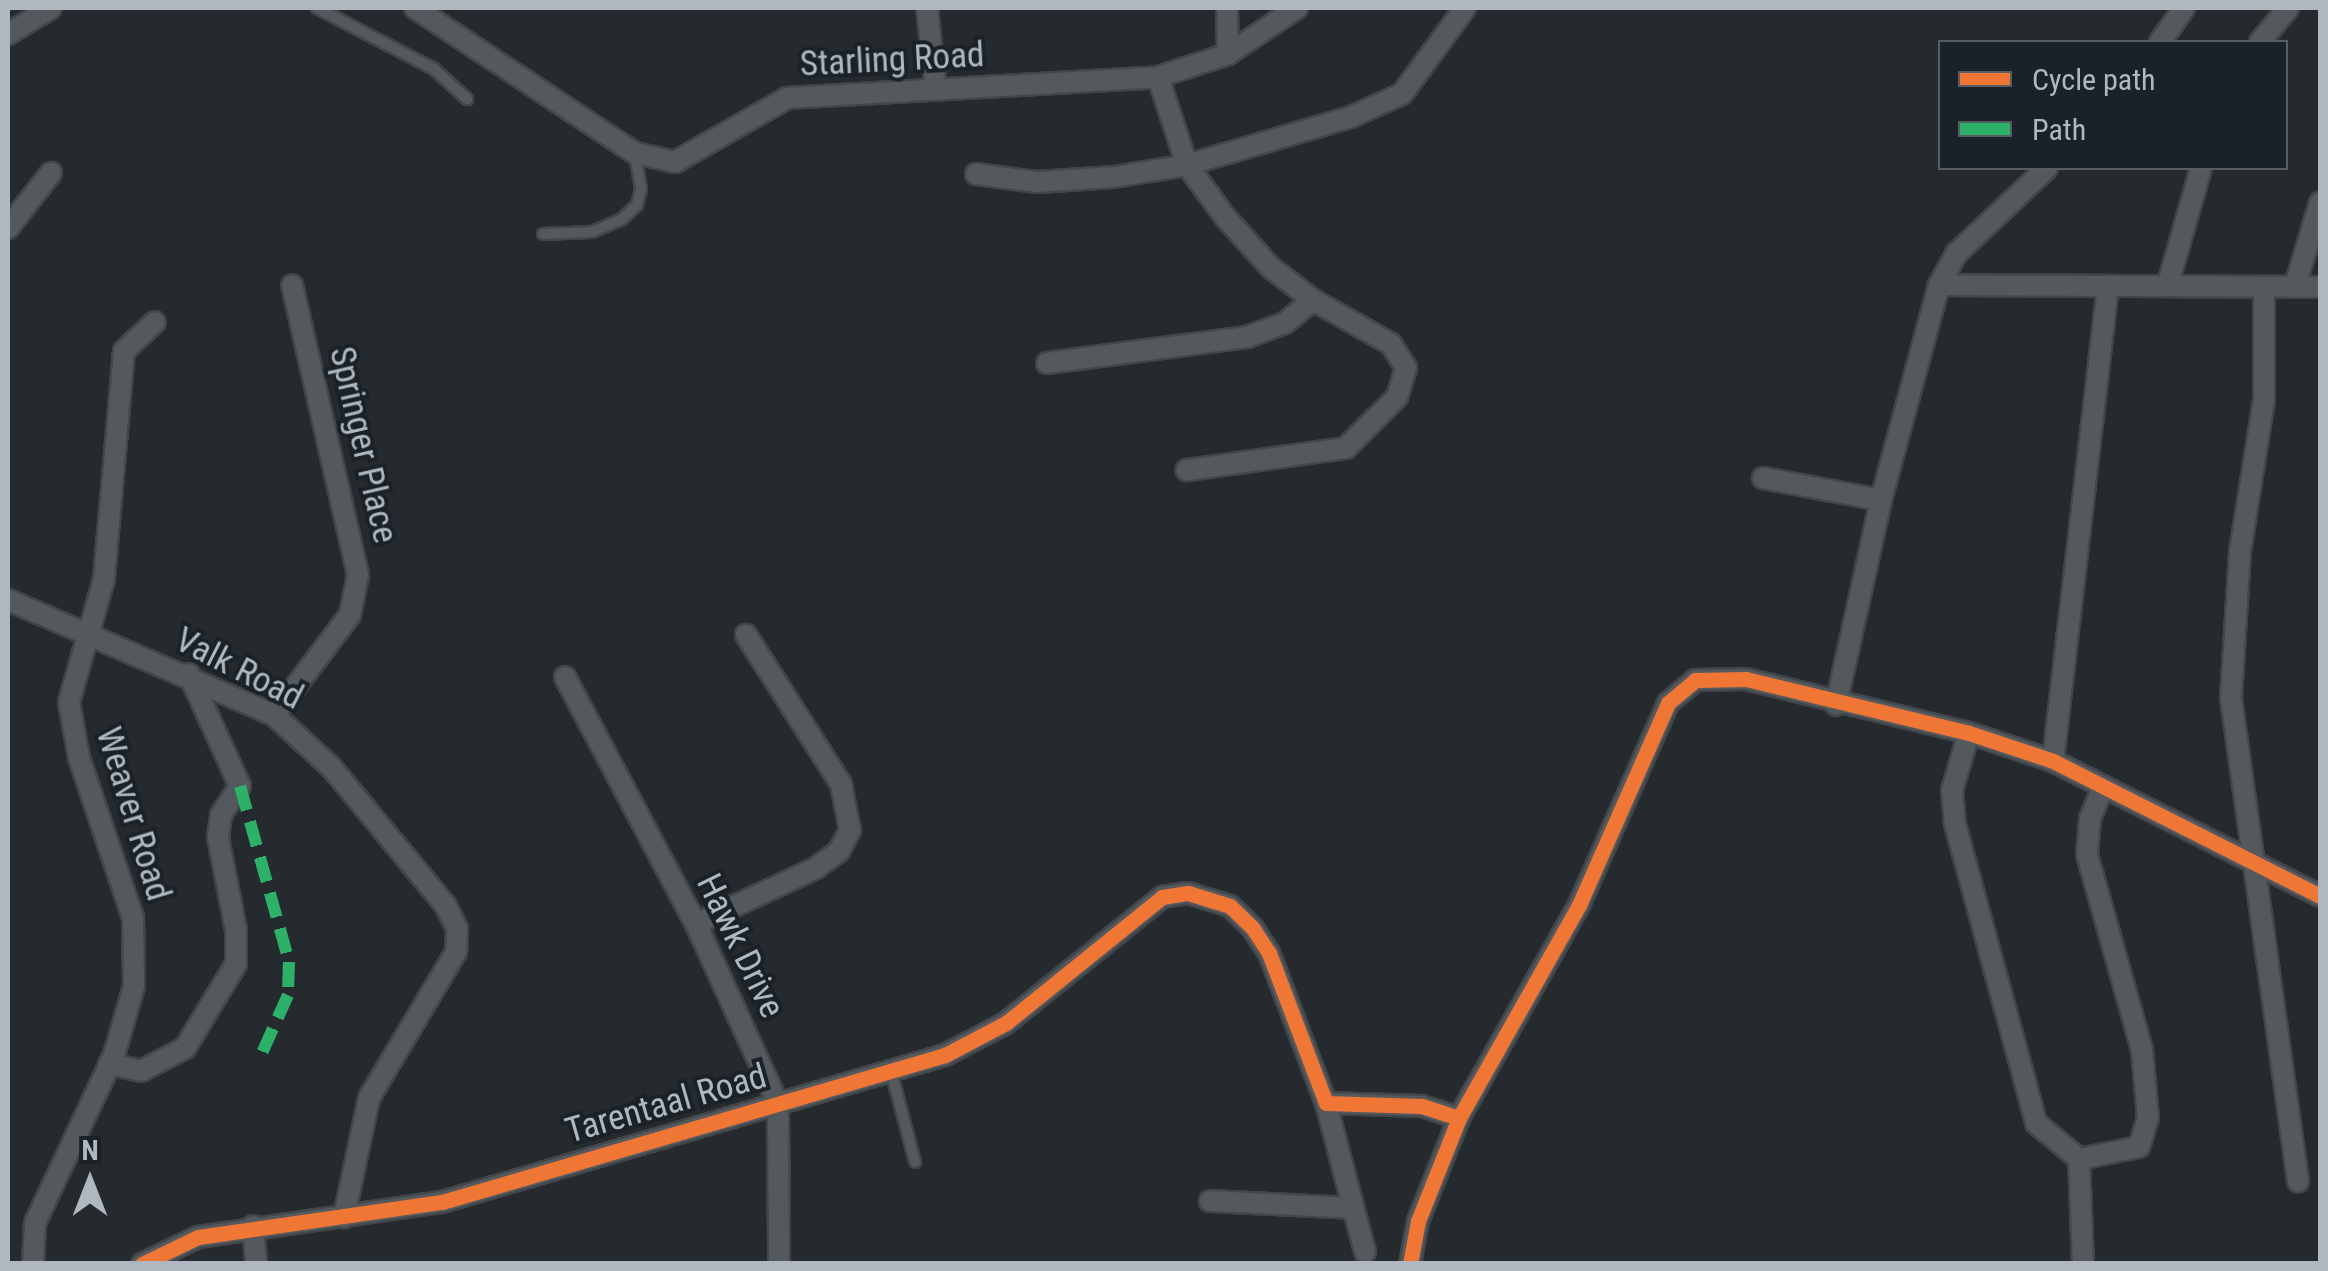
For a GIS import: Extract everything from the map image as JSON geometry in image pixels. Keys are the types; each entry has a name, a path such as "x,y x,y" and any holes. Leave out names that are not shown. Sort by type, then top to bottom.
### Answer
{"street":[{"path":"12,31 51,8"},
{"name":"Starling Road","path":"415,8 635,153 675,162 787,98 1158,77 1228,54 1297,8"},
{"path":"927,8 936,90"},
{"path":"1227,8 1228,54"},
{"path":"976,174 1037,182 1187,165 1351,117 1402,94 1465,8"},
{"path":"2161,40 2184,8"},
{"path":"2262,40 2288,8"},
{"path":"1158,77 1187,165 1270,267 1313,300 1392,344 1406,368 1398,398 1358,438 1329,456 1187,470"},
{"path":"1836,705 1881,500 1939,285 1957,253 2045,170"},
{"path":"2168,284 2200,170"},
{"path":"8,228 52,173"},
{"path":"2296,283 2320,203"},
{"path":"1939,285 2168,284 2264,288 2296,283 2320,287"},
{"name":"Springer Place","path":"274,715 350,615 358,576 292,286"},
{"path":"2053,762 2108,286"},
{"path":"2264,288 2264,400 2240,551 2231,698 2251,865 2298,1181"},
{"path":"1047,363 1248,337 1285,323 1313,300"},
{"name":"Weaver Road","path":"32,1264 44,1197 127,1022 135,958 123,880 72,728 74,673 104,580 124,351 155,322"},
{"path":"1763,478 1881,500"},
{"name":"Valk Road","path":"8,600 188,674 274,715 331,767 446,906 457,929 456,952 369,1098 344,1217"},
{"path":"696,924 816,868 839,850 850,830 841,784 746,635"},
{"path":"109,1064 141,1070 185,1048 236,964 236,930 218,837 220,816 240,786 188,674"},
{"path":"1410,1264 1418,1220 1459,1118 1579,904 1668,704 1682,688 1715,676 1746,679 1836,705 1969,733 2053,762 2251,865 2320,896"},
{"name":"Hawk Drive","path":"565,677 696,924 778,1104 779,1264"},
{"path":"1969,733 1952,790 1955,824 2036,1123 2079,1159 2083,1264"},
{"path":"2079,1159 2138,1147 2148,1118 2142,1050 2087,854 2090,819 2102,787"},
{"name":"Tarentaal Road","path":"142,1264 198,1237 253,1226 442,1202 945,1055 1006,1024 1162,897 1204,896 1230,906 1252,927 1326,1102"},
{"path":"1365,1252 1326,1102 1422,1106 1459,1118"},
{"path":"1210,1201 1351,1208"},
{"path":"253,1226 256,1264"}],"lane":[{"path":"317,8 434,69 466,99"},
{"path":"543,234 592,232 622,219 637,205 640,188 635,153"},
{"path":"892,1071 915,1162"}],"marked path":[{"path":"240,786 289,962 288,995 262,1053"}],"cycle path":[{"path":"1410,1264 1418,1221 1459,1118 1579,905 1668,703 1695,680 1746,679 1969,733 2053,761 2320,896"},
{"path":"142,1264 198,1237 442,1202 945,1055 1006,1023 1162,897 1188,893 1230,906 1252,927 1269,953 1326,1103 1422,1106 1459,1118"}]}
